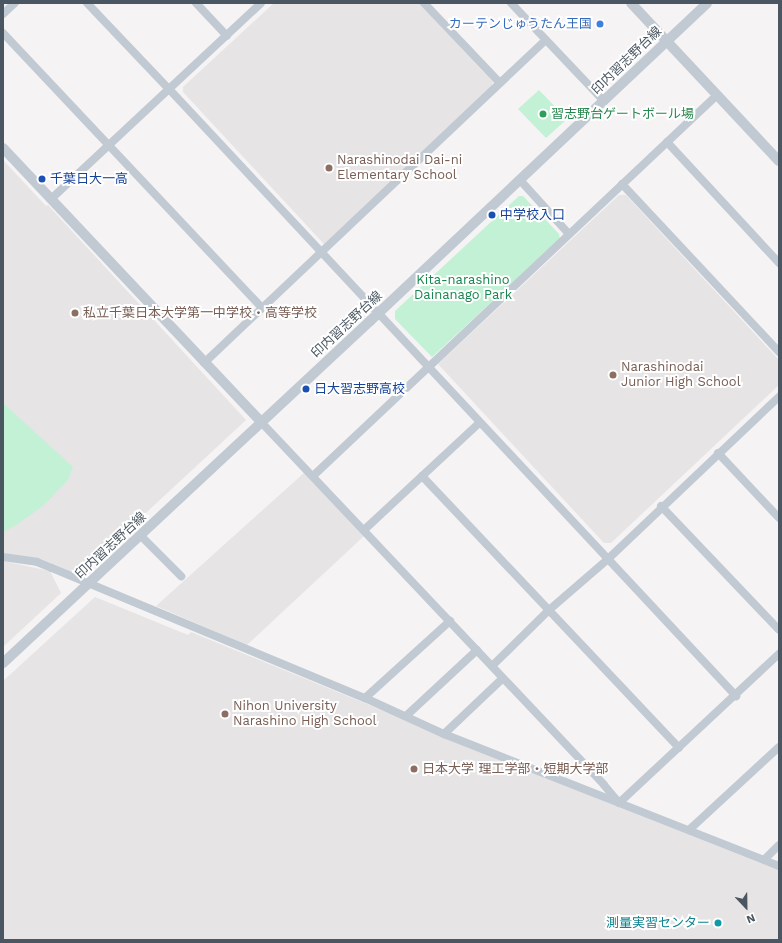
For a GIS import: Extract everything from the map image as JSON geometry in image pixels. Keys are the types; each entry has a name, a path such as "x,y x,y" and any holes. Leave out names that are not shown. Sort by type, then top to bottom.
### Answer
{"street":[{"path":"3,14 15,3"},
{"path":"87,3 379,313 427,368 736,696"},
{"path":"196,3 226,36"},
{"path":"51,199 261,3"},
{"path":"424,3 500,83"},
{"path":"511,3 604,102"},
{"path":"631,3 779,161"},
{"name":"印内習志野台線","path":"3,663 379,313 604,102 707,3"},
{"path":"3,33 262,308"},
{"path":"204,363 546,40"},
{"path":"313,476 717,95"},
{"path":"667,142 779,263"},
{"path":"3,148 620,803"},
{"path":"520,180 569,234"},
{"path":"622,184 779,352"},
{"path":"492,666 550,610 608,559 662,506 779,398"},
{"path":"364,530 480,423"},
{"path":"718,454 779,518"},
{"path":"422,476 550,610 678,748"},
{"path":"662,506 779,630"},
{"path":"141,536 181,576"},
{"path":"3,557 37,562 365,698 444,734 779,866"},
{"path":"365,698 450,621"},
{"path":"406,716 477,650"},
{"path":"620,803 736,696 779,654"},
{"path":"444,734 503,678"},
{"path":"689,830 779,747"},
{"path":"764,860 779,845"}],"shaded area":[{"name":"Narashinodai Dai-ni Elementary School","path":"274,3 419,3 493,82 492,86 324,244 183,92 183,87"},
{"name":"私立千葉日本大学第一中学校・高等学校","path":"3,160 46,206 48,205 246,420 79,575 39,559 3,554"},
{"name":"Narashinodai Junior High School","path":"619,195 626,195 779,360 779,385 611,543 604,543 438,364"},
{"path":"305,472 364,536 247,645 156,606"},
{"path":"3,561 50,571 61,593 3,647"},
{"name":"日本大学 理工学部・短期大学部","path":"95,597 188,635 191,632 618,807 779,870 779,940 3,940 3,681"}],"green space":[{"name":"習志野台ゲートボール場","path":"539,90 567,119 546,138 518,109"},
{"name":"Kita-narashino Dainanago Park","path":"519,196 523,196 559,234 560,239 432,357 395,319 395,311"},
{"path":"3,403 73,467 68,480 44,505 18,524 3,532"}],"place":[{"name":"カーテンじゅうたん王国","path":"600,24"},
{"name":"習志野台ゲートボール場","path":"543,114"},
{"name":"Narashinodai Dai-ni Elementary School","path":"329,168"},
{"name":"千葉日大一高","path":"42,179"},
{"name":"中学校入口","path":"492,215"},
{"name":"私立千葉日本大学第一中学校・高等学校","path":"75,313"},
{"name":"Narashinodai Junior High School","path":"613,375"},
{"name":"日大習志野高校","path":"306,389"},
{"name":"Nihon University Narashino High School","path":"225,714"},
{"name":"日本大学 理工学部・短期大学部","path":"414,769"},
{"name":"測量実習センター","path":"718,923"}]}
